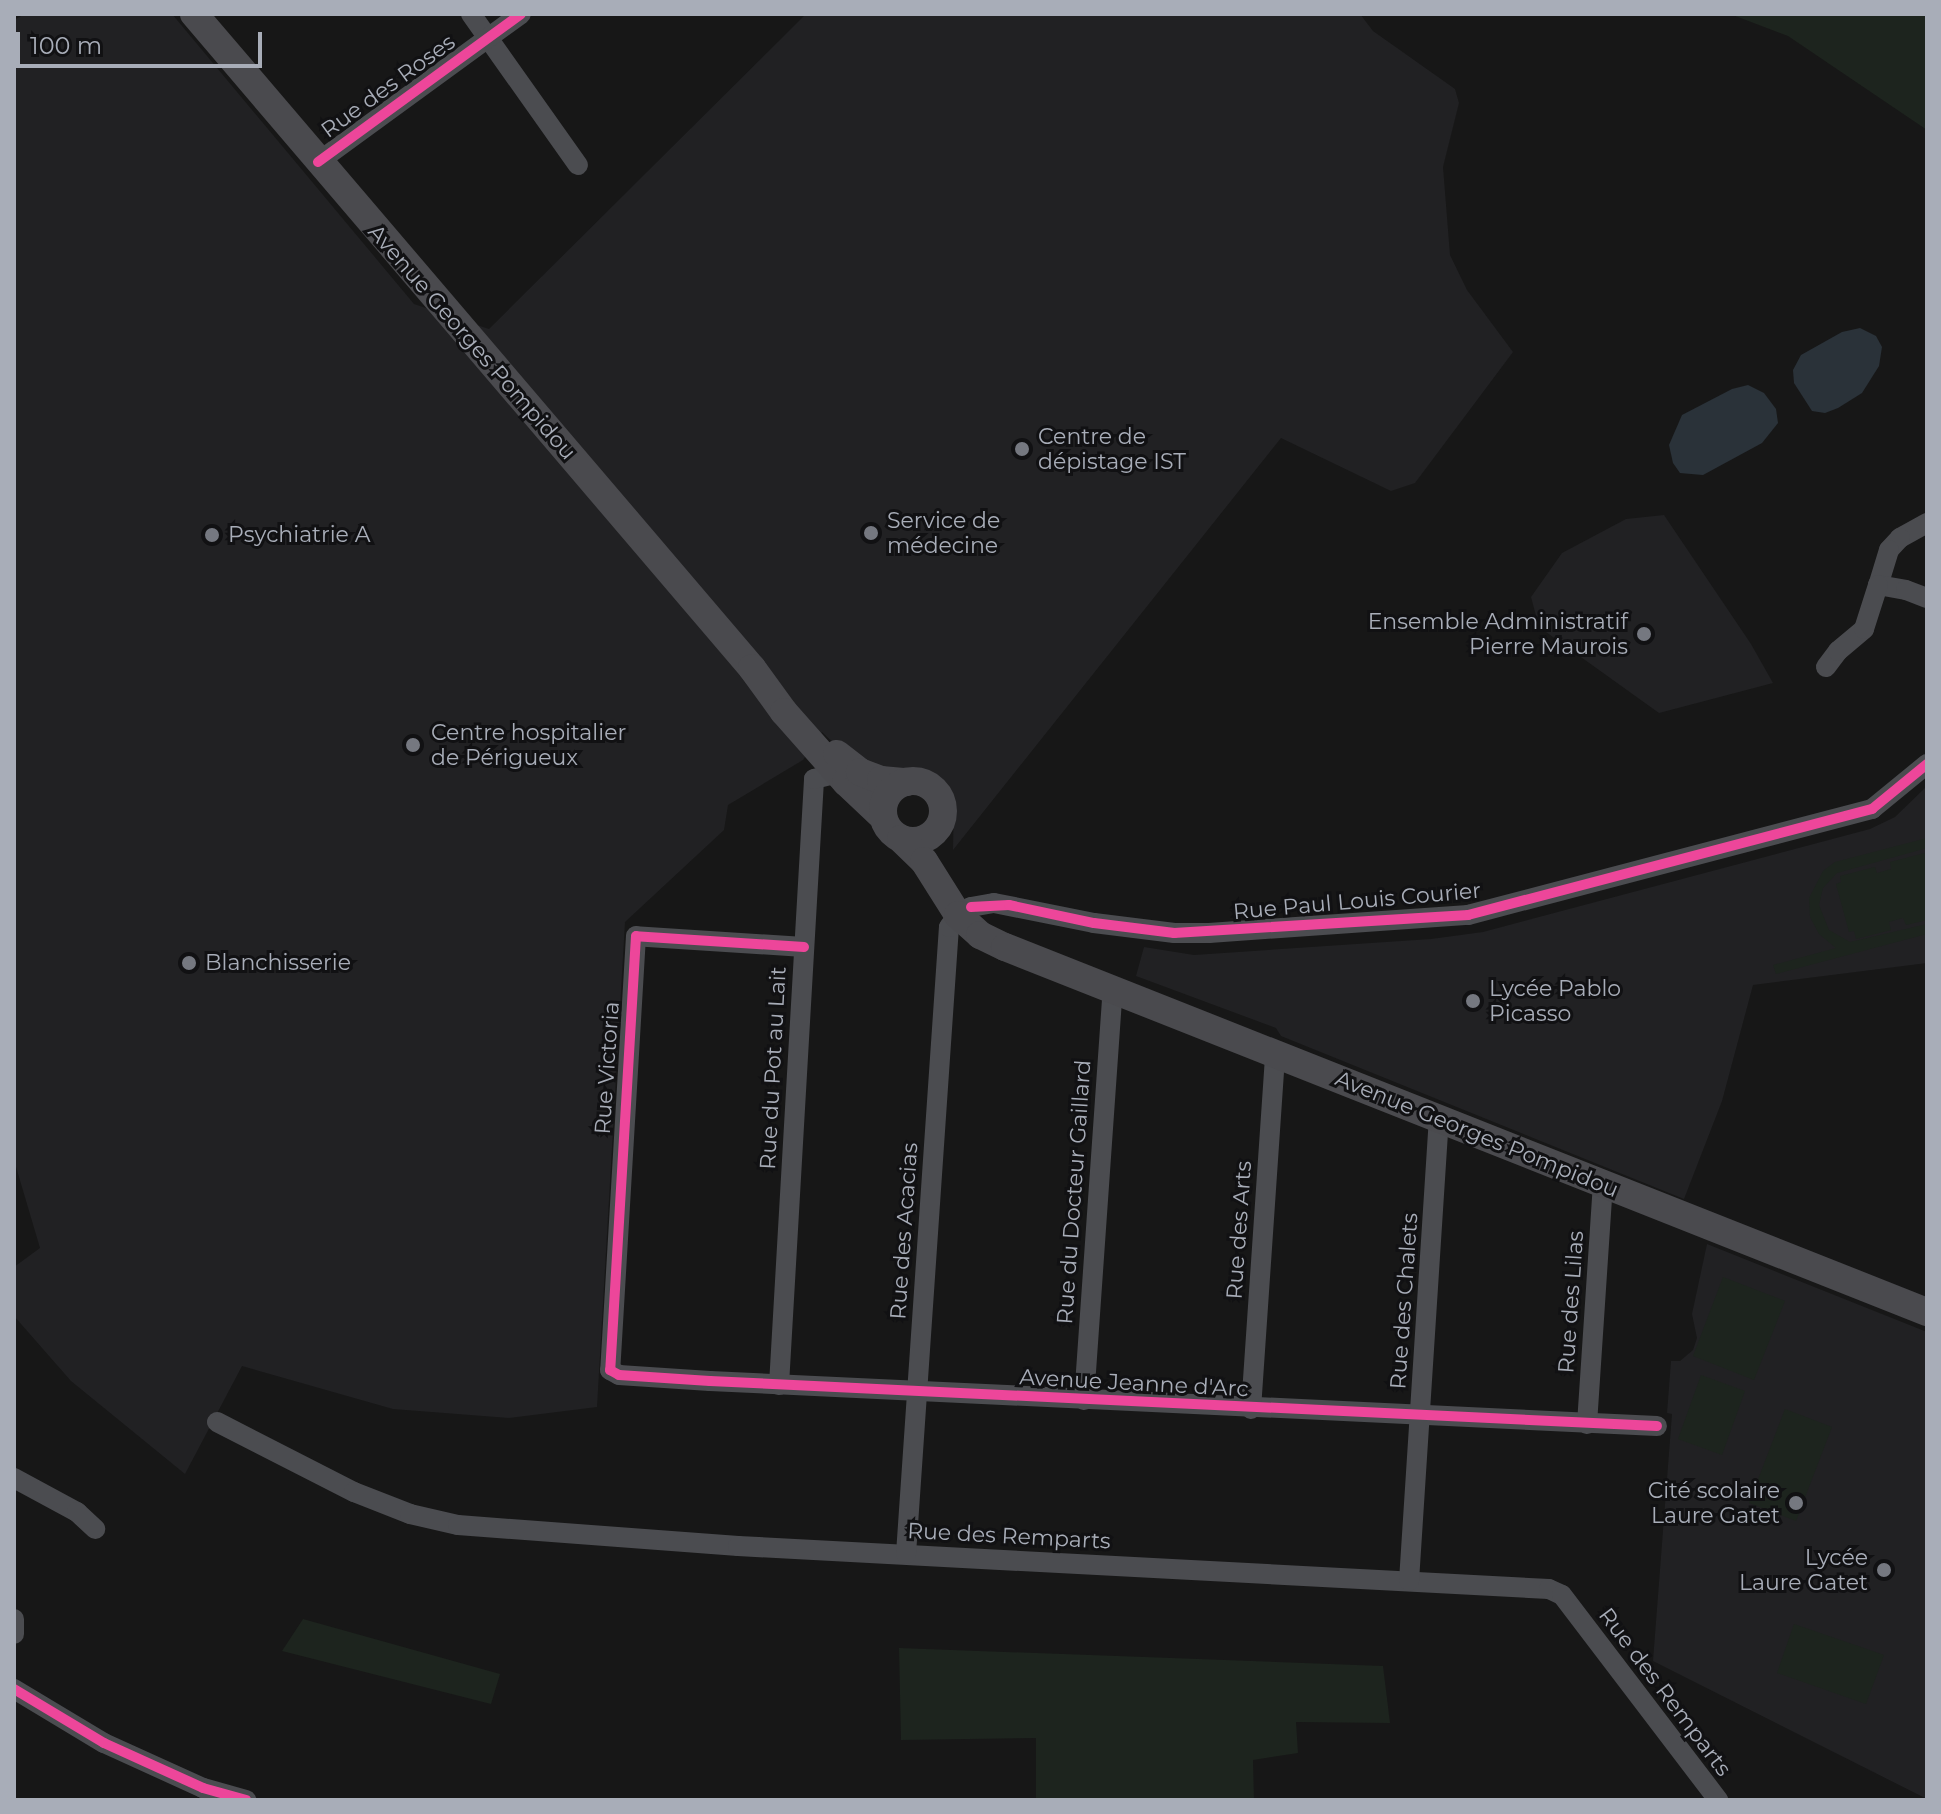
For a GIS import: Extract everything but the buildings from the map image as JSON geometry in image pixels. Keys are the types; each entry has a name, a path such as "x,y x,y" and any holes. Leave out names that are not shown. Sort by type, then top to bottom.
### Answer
{"main road":[{"name":"Avenue Georges Pompidou","path":"194,14 752,668 784,712 838,773 883,817"},
{"name":"Avenue Georges Pompidou","path":"752,668 792,700 830,746 860,772 881,780 906,782"},
{"path":"906,782 930,786 940,796 944,811 936,832 918,842 901,839 890,832 883,817 889,792 906,782"},
{"name":"Avenue Georges Pompidou","path":"936,832 946,874 964,911"},
{"name":"Avenue Georges Pompidou","path":"901,839 924,861 980,935 1927,1312"}],"street":[{"path":"471,14 578,165"},
{"name":"Rue des Roses","path":"318,162 521,14"},
{"path":"1826,667 1838,651 1864,629 1889,550 1900,538 1927,523"},
{"path":"1878,585 1927,598"},
{"name":"Rue Paul Louis Courier","path":"964,911 1009,905 1094,923 1186,933 1468,915 1872,809 1927,764"},
{"name":"Rue du Pot au Lait","path":"779,1385 814,779 838,773"},
{"name":"Rue des Acacias","path":"906,1554 949,927 964,911"},
{"name":"Rue Victoria","path":"610,1370 636,936 804,947"},
{"name":"Rue du Docteur Gaillard","path":"1084,1400 1113,987"},
{"name":"Rue des Arts","path":"1251,1409 1275,1054"},
{"name":"Rue des Chalets","path":"1409,1581 1439,1119"},
{"name":"Rue des Lilas","path":"1587,1424 1603,1184"},
{"name":"Avenue Jeanne d'Arc","path":"610,1370 619,1375 779,1385 1657,1426"},
{"name":"Rue des Remparts","path":"217,1422 354,1492 430,1521 738,1546 1549,1589 1562,1595 1718,1800"},
{"path":"14,1478 77,1512 95,1529"},
{"path":"14,1619 14,1634"},
{"path":"14,1689 104,1743 203,1788 246,1800"}],"shaded area":[{"name":"Centre hospitalier de Périgueux","path":"25,14 172,14 414,304 489,329 806,14 1360,14 1373,31 1455,89 1459,103 1443,167 1450,255 1467,290 1513,352 1415,483 1391,491 1281,438 953,850 954,795 927,770 892,771 850,759 822,732 803,760 728,805 724,830 625,922 597,1407 509,1418 393,1409 242,1366 185,1474 71,1381 14,1316 14,1267 40,1248 14,1160 14,20"},
{"path":"1730,14 1927,14 1927,130 1788,36"},
{"path":"1860,328 1876,336 1882,347 1879,366 1862,393 1825,413 1812,411 1794,383 1793,370 1801,355 1842,332"},
{"path":"1748,385 1764,393 1776,409 1778,423 1762,443 1703,475 1680,473 1673,463 1669,445 1682,415 1732,389"},
{"path":"1664,515 1751,644 1773,683 1659,713 1539,627 1531,597 1562,553 1626,519"},
{"name":"Lycée Pablo Picasso","path":"1927,786 1927,963 1753,985 1722,1101 1684,1199 1281,1036 1276,1028 1136,976 1144,947 1194,955 1431,939 1483,932 1870,829 1895,817"},
{"path":"1927,838 1927,848 1837,873 1823,888 1819,905 1829,930 1850,942 1927,924 1927,934 1776,974 1773,965 1836,948 1819,934 1810,917 1809,898 1823,871 1835,862"},
{"path":"1925,853 1927,920 1906,925 1903,918 1889,922 1891,930 1856,939 1854,931 1849,932 1836,884 1841,882 1840,876 1875,867 1877,873 1891,869 1890,862"},
{"name":"Cité scolaire Laure Gatet","path":"1707,1244 1927,1332 1927,1799 1653,1661 1672,1414 1667,1413 1671,1361 1680,1361 1693,1350 1697,1338 1692,1314"},
{"path":"1723,1277 1785,1301 1754,1380 1693,1356"},
{"path":"1701,1375 1745,1391 1722,1455 1678,1439"},
{"path":"1785,1409 1832,1427 1796,1521 1749,1503"},
{"path":"303,1619 500,1674 491,1704 282,1651"},
{"path":"1794,1624 1884,1655 1866,1704 1777,1673"},
{"path":"899,1648 1383,1666 1390,1723 1296,1722 1298,1753 1253,1760 1254,1800 1036,1800 1036,1738 901,1740"}],"cycle path":[{"path":"318,162 521,14"},
{"path":"971,907 1009,905 1094,923 1174,933 1468,915 1872,809 1927,764"},
{"path":"804,947 636,936 610,1370 619,1375 710,1381 1657,1426"},
{"path":"14,1689 104,1743 203,1788 246,1800"}],"place":[{"name":"Centre de dépistage IST","path":"1022,449"},
{"name":"Service de médecine","path":"871,533"},
{"name":"Psychiatrie A","path":"212,535"},
{"name":"Ensemble Administratif Pierre Maurois","path":"1644,634"},
{"name":"Centre hospitalier de Périgueux","path":"413,745"},
{"name":"Blanchisserie","path":"189,963"},
{"name":"Lycée Pablo Picasso","path":"1473,1001"},
{"name":"Cité scolaire Laure Gatet","path":"1796,1503"},
{"name":"Lycée Laure Gatet","path":"1884,1570"}]}
